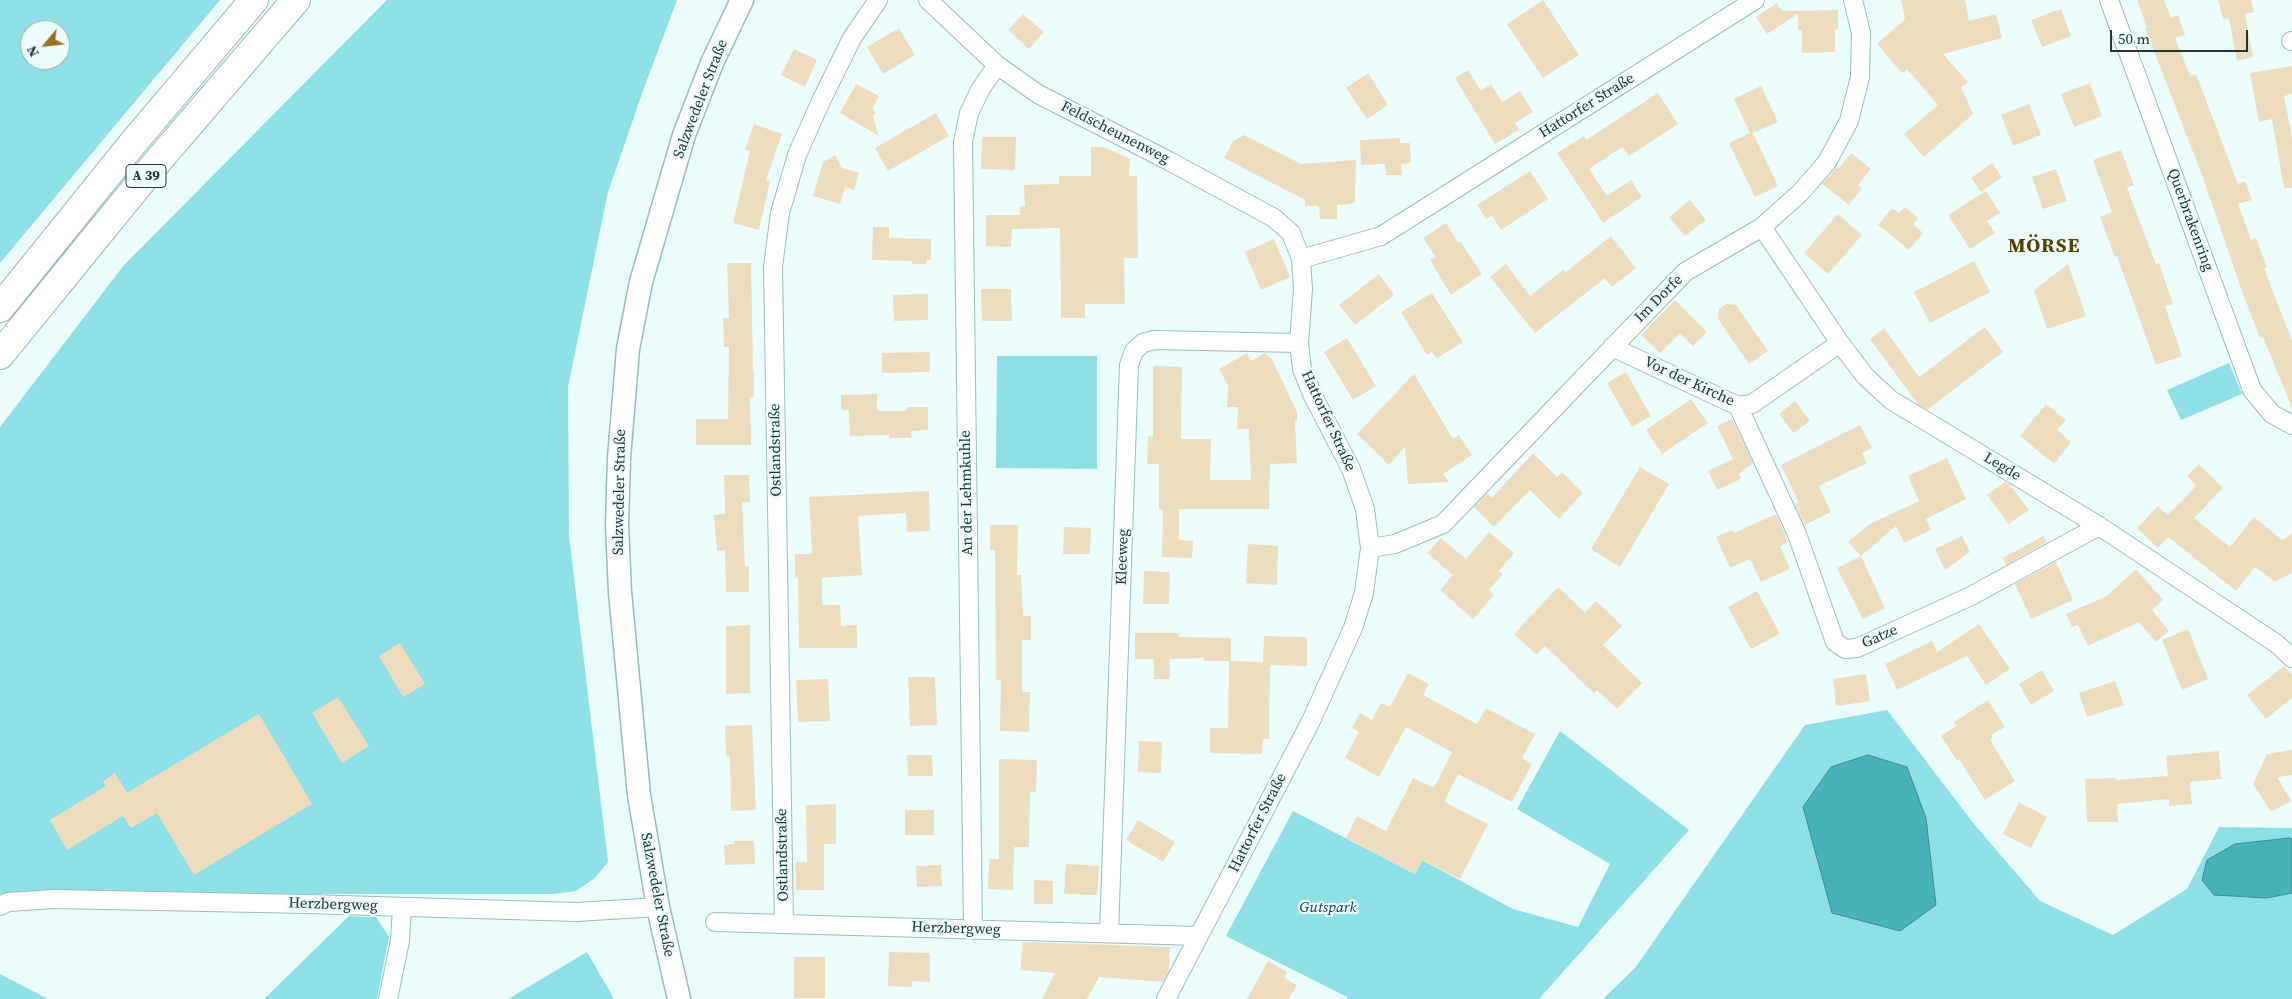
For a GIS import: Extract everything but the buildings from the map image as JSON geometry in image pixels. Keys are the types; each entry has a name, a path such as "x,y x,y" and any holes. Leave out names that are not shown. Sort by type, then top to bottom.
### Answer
{"highway":[{"name":"A 39","path":"0,308 133,142 254,0"},
{"name":"A 39","path":"0,355 170,147 296,0"}],"street":[{"name":"Salzwedeler Straße","path":"679,999 658,908 638,795 620,592 617,525 619,468 628,350 641,282 684,135 712,63 742,0"},
{"name":"Ostlandstraße","path":"784,924 773,267 780,213 797,155 820,101 852,38 878,0"},
{"name":"Feldscheunenweg","path":"928,0 997,65 1038,94 1169,161 1274,218 1291,234 1301,259"},
{"name":"Hattorfer Straße","path":"1166,999 1248,844 1339,662 1353,628 1364,593 1370,548 1365,509 1351,468 1313,396 1302,370 1299,343 1303,288 1301,259 1381,236 1755,0"},
{"name":"Im Dorfe","path":"1370,548 1395,544 1443,524 1685,272 1762,227 1800,193 1827,162 1849,121 1860,77 1861,33 1853,0"},
{"name":"Querbrakenring","path":"2109,0 2252,390 2272,414 2292,425"},
{"name":"An der Lehmkuhle","path":"973,930 963,142 969,114 980,90 997,65"},
{"name":"Legde","path":"1762,227 1840,343 1866,376 1891,400 2099,526 2276,644 2292,658"},
{"name":"Kleeweg","path":"1109,933 1129,365 1134,351 1143,343 1154,340 1299,343"},
{"name":"Vor der Kirche","path":"1612,347 1738,406 1752,404 1840,343"},
{"name":"Gatze","path":"1738,406 1797,534 1835,642 1846,648 1857,648 1971,596 2099,526"},
{"name":"Herzbergweg","path":"4,904 65,899 577,912 658,908"},
{"path":"388,999 400,941 402,908"},
{"name":"Herzbergweg","path":"715,922 1198,936"}],"green space":[{"path":"0,0 220,0 0,263"},
{"path":"387,0 677,0 608,192 568,387 569,536 608,862 595,878 576,891 554,894 0,894 0,427 124,265"},
{"path":"997,356 1097,356 1097,469 996,468"},
{"path":"2229,363 2242,394 2181,420 2167,390"},
{"path":"1887,710 1974,824 2040,901 2113,935 2187,889 2219,827 2292,828 2292,839 2235,844 2267,898 2292,893 2292,999 1603,999 1635,968 1805,725"},
{"name":"Gutspark","path":"1560,731 1689,830 1539,999 1347,999 1347,997 1226,936 1293,811 1415,874 1422,860 1513,909 1578,927 1610,864 1517,809"},
{"path":"349,916 376,917 389,937 377,999 264,999"},
{"path":"587,952 614,999 508,999"},
{"path":"0,974 48,999 0,999"}],"shaded area":[{"path":"1868,755 1907,767 1926,818 1936,905 1900,931 1832,913 1803,807 1831,767"},
{"path":"2292,839 2292,893 2267,898 2214,895 2202,880 2207,860 2235,844"}],"district":[{"name":"MÖRSE","path":"2044,247"}]}
